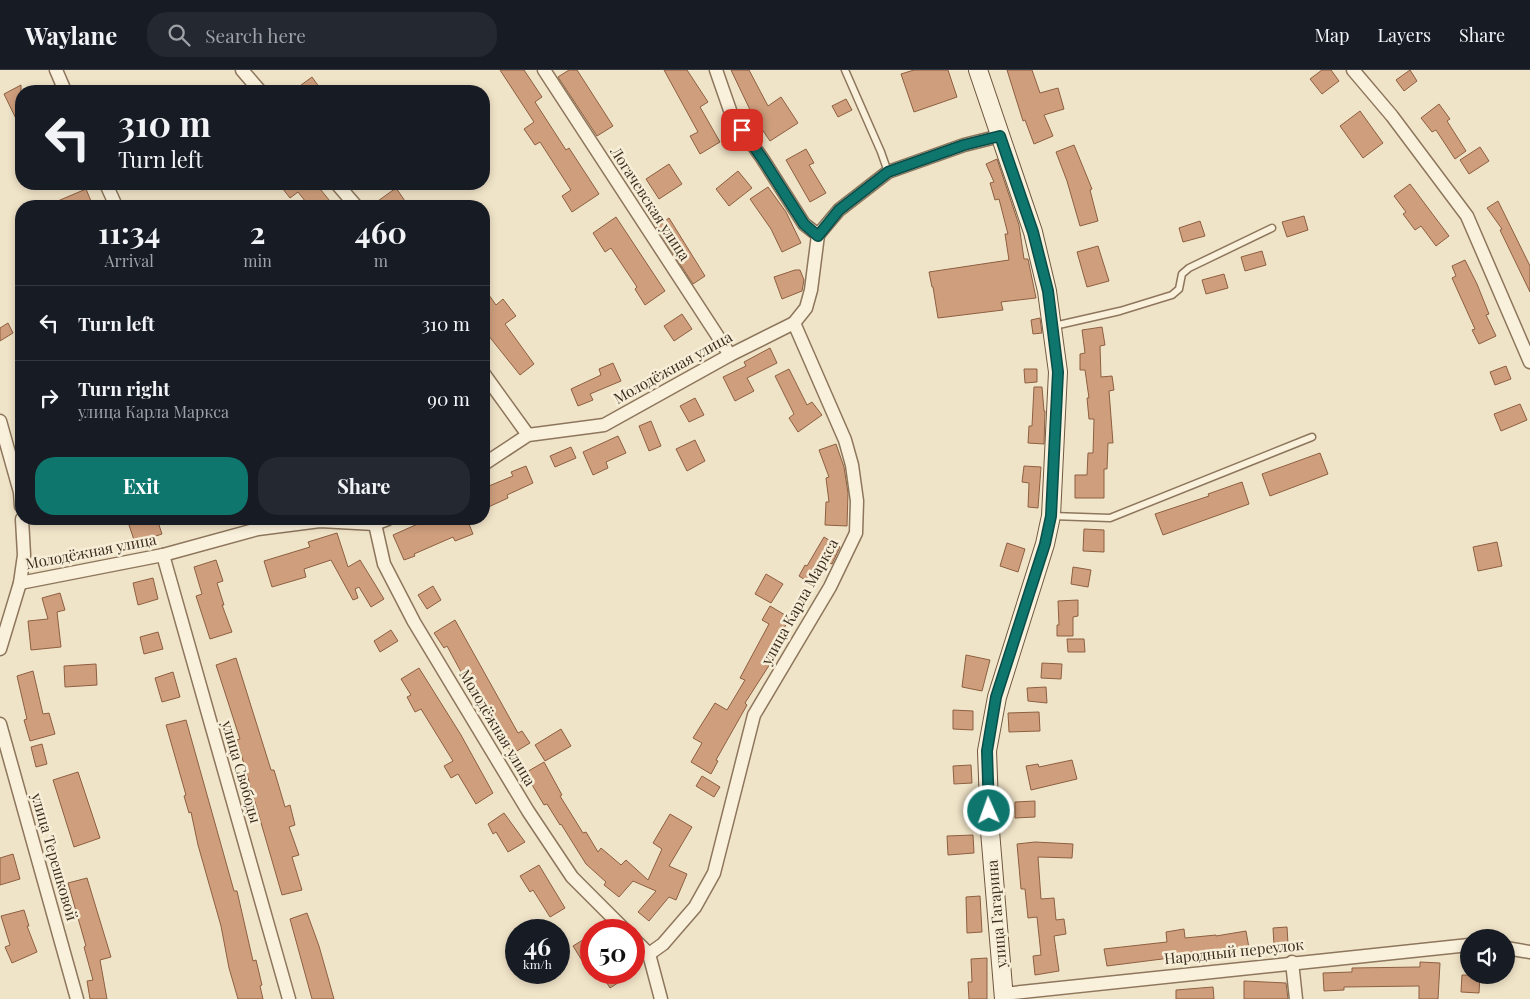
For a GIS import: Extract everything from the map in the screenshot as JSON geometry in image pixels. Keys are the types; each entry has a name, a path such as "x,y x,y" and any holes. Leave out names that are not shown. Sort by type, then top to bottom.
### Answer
{"main road":[{"name":"улица Гагарина","path":"978,70 1033,232 1048,291 1058,372 1051,516 1045,544 996,697 987,751 990,830 1003,996"}],"street":[{"path":"56,70 62,85"},
{"path":"242,70 255,85"},
{"name":"Логачевская улица","path":"544,70 730,355"},
{"path":"716,70 732,116 762,158 804,224 818,236"},
{"path":"1353,70 1392,116 1467,216 1530,362"},
{"path":"794,323 806,308 811,290 818,236 839,210 888,172 964,145 1000,136"},
{"path":"342,190 351,200"},
{"name":"Молодёжная улица","path":"490,460 528,435 604,425 730,355 794,323"},
{"name":"улица Карла Маркса","path":"649,954 663,944 695,907 714,873 754,715 830,587 856,533 856,501 852,465 845,440 794,323"},
{"path":"490,382 528,435"},
{"path":"0,421 15,474"},
{"path":"0,649 20,583 24,555 22,525"},
{"name":"Молодёжная улица","path":"20,583 162,554 253,525"},
{"name":"Молодёжная улица","path":"375,525 384,564 414,622 528,811 572,877 614,919"},
{"name":"улица Свободы","path":"162,554 289,999"},
{"name":"улица Терешковой","path":"0,724 77,999"},
{"name":"Народный переулок","path":"1003,996 1292,962 1460,945"},
{"path":"645,950 649,954 661,999"},
{"path":"1515,950 1530,952"},
{"path":"1292,962 1296,999"}],"lane":[{"path":"845,70 888,172"},
{"path":"1052,327 1120,311 1172,295 1179,289 1182,274 1189,268 1272,228"},
{"path":"1051,516 1110,518 1312,437"}],"building":[{"path":"500,70 524,70 542,97 535,102 566,150 569,148 599,194 572,212 562,196 571,190 540,142 535,145 524,129 534,122"},
{"path":"569,70 577,70 613,126 597,136 558,77"},
{"path":"664,70 687,70 708,102 700,107 720,142 700,154 690,136 698,132"},
{"path":"731,70 749,70 768,106 781,97 798,123 770,141 753,116"},
{"path":"914,70 948,70 957,97 914,112 901,74"},
{"path":"1007,70 1032,70 1040,93 1058,88 1064,109 1044,115 1053,136 1034,144 1025,120 1023,121"},
{"path":"1322,70 1331,70 1339,81 1322,94 1310,79"},
{"path":"1410,70 1417,81 1404,91 1396,80"},
{"path":"312,77 318,85 301,85"},
{"path":"15,88 15,117 4,94"},
{"path":"846,99 852,110 838,117 832,106"},
{"path":"1439,104 1450,119 1447,121 1466,151 1455,159 1436,130 1432,132 1421,118"},
{"path":"1360,111 1383,143 1363,158 1340,126"},
{"path":"1074,145 1092,189 1090,190 1098,221 1080,226 1067,181 1056,152"},
{"path":"1480,147 1489,161 1469,174 1460,160"},
{"path":"806,149 814,163 809,165 826,193 810,202 786,160"},
{"path":"997,159 1019,225 1024,259 1028,259 1036,298 1001,302 1003,310 938,318 929,272 1009,260 1005,234 1008,234 999,199 995,200 990,183 994,182 986,164"},
{"path":"669,164 682,184 659,199 646,179"},
{"path":"738,171 752,188 729,206 716,189"},
{"path":"1410,184 1449,236 1436,246 1421,226 1415,230 1403,214 1406,212 1394,196"},
{"path":"768,187 786,212 801,243 782,252 771,229 750,199"},
{"path":"86,190 91,200 60,200"},
{"path":"284,190 321,190 329,200 304,200 298,192 290,198"},
{"path":"393,190 397,190 404,200 379,200"},
{"path":"1498,201 1530,266 1530,292 1500,230 1502,229 1487,208"},
{"path":"1304,216 1308,230 1287,237 1282,222"},
{"path":"616,217 665,291 645,305 635,289 637,287 611,248 605,252 593,233"},
{"path":"669,218 705,276 693,284 656,227"},
{"path":"1200,221 1205,236 1183,242 1179,228"},
{"path":"1098,246 1109,281 1087,287 1077,252"},
{"path":"1262,251 1266,265 1245,271 1241,257"},
{"path":"1465,260 1477,284 1489,314 1486,315 1496,336 1479,344 1472,330 1475,329 1452,278 1456,276 1452,266"},
{"path":"800,270 804,280 802,291 782,299 774,277"},
{"path":"1224,274 1228,288 1206,294 1202,280"},
{"path":"490,296 496,305 503,299 516,316 505,324 534,364 520,375 490,338"},
{"path":"682,314 692,329 674,341 664,326"},
{"path":"1040,318 1042,333 1033,334 1031,320"},
{"path":"8,323 13,333 0,341 0,328"},
{"path":"1102,327 1105,345 1100,346 1101,377 1112,376 1114,390 1109,391 1113,443 1108,443 1107,469 1104,469 1104,498 1075,498 1075,475 1087,475 1088,453 1093,453 1094,419 1089,419 1087,398 1089,398 1085,370 1080,370 1080,354 1085,353 1082,330"},
{"path":"770,348 777,363 747,378 754,391 735,401 723,377 746,366 744,362"},
{"path":"613,363 621,381 590,394 593,400 578,406 571,389 601,375 599,369"},
{"path":"1506,366 1511,379 1495,385 1490,372"},
{"path":"789,369 807,405 812,402 822,415 798,432 789,418 794,414 775,376"},
{"path":"1024,369 1037,369 1037,382 1025,383"},
{"path":"1034,387 1042,387 1045,411 1044,444 1028,443 1029,426 1032,426"},
{"path":"695,398 704,415 689,422 680,406"},
{"path":"1520,404 1527,420 1501,431 1494,414"},
{"path":"651,421 661,446 649,451 639,426"},
{"path":"618,436 626,453 606,462 608,468 593,475 583,452"},
{"path":"695,440 705,461 687,471 676,449"},
{"path":"836,444 844,467 848,493 847,526 825,525 826,502 829,502 826,478 829,477 819,450"},
{"path":"571,447 576,458 555,467 550,456"},
{"path":"1320,453 1328,474 1270,496 1262,474"},
{"path":"526,466 533,483 507,495 508,498 490,506 490,486 513,476 511,472"},
{"path":"1024,466 1041,467 1038,508 1028,507 1029,483 1022,482"},
{"path":"1242,482 1249,504 1163,535 1155,514 1209,496 1208,494"},
{"path":"129,525 159,525 162,534 135,543"},
{"path":"416,525 469,525 473,534 455,541 453,537 404,560 393,535"},
{"path":"1084,529 1104,530 1104,552 1083,551"},
{"path":"337,533 348,567 360,560 384,599 371,607 359,587 355,589 358,598 353,600 331,560 304,569 306,577 272,587 264,561 310,547 308,542"},
{"path":"824,537 840,547 832,564 828,562 814,586 799,576"},
{"path":"1497,542 1502,566 1478,571 1473,547"},
{"path":"1007,543 1025,549 1018,572 1000,566"},
{"path":"216,560 223,581 217,583 224,605 222,605 232,632 210,639 196,596 202,594 194,567"},
{"path":"1073,567 1091,570 1088,587 1071,584"},
{"path":"766,574 783,584 771,603 755,594"},
{"path":"153,578 158,599 138,605 133,583"},
{"path":"433,586 441,600 427,609 418,595"},
{"path":"60,593 65,610 57,612 61,647 31,650 28,621 48,619 42,598"},
{"path":"1078,600 1078,616 1073,617 1073,636 1057,636 1057,625 1059,625 1058,601"},
{"path":"770,606 790,618 771,650 777,653 745,703 747,705 716,760 718,761 711,774 691,762 702,743 693,738 715,703 727,710 745,680 740,678 769,624 762,620"},
{"path":"455,620 518,733 522,731 530,743 512,754 497,728 493,731 447,646 444,648 434,633"},
{"path":"391,630 398,641 380,652 374,641"},
{"path":"158,632 163,649 144,654 140,637"},
{"path":"1067,639 1084,639 1085,652 1068,652"},
{"path":"966,655 990,660 982,691 962,687"},
{"path":"236,658 271,770 274,770 285,807 290,805 295,825 289,827 299,855 292,857 302,890 282,895 237,740 240,739 216,665"},
{"path":"1042,663 1062,664 1061,679 1041,678"},
{"path":"96,664 97,685 65,687 64,666"},
{"path":"419,668 461,735 493,793 476,804 458,774 451,778 444,766 453,761 421,709 415,712 407,697 411,695 401,679"},
{"path":"33,671 43,714 49,713 55,734 30,741 24,720 27,719 17,676"},
{"path":"173,672 180,697 162,702 155,678"},
{"path":"1046,687 1047,703 1028,701 1027,688"},
{"path":"953,710 973,711 973,730 953,729"},
{"path":"1039,712 1040,731 1009,732 1008,713"},
{"path":"186,720 234,891 237,891 253,961 256,960 263,999 238,999 229,968 221,926 166,725"},
{"path":"561,729 571,746 545,761 535,745"},
{"path":"42,744 47,764 36,767 31,747"},
{"path":"1072,760 1077,779 1031,790 1026,766 1038,764 1039,767"},
{"path":"544,762 562,795 560,796 583,833 586,832 598,852 601,848 621,865 626,860 648,880 662,849 653,843 670,814 692,827 669,866 687,874 676,900 669,897 649,921 638,912 656,891 633,881 619,897 604,885 606,882 586,864 547,804 544,805 525,773"},
{"path":"971,765 972,783 954,784 953,766"},
{"path":"78,772 100,838 74,847 53,780"},
{"path":"702,776 720,787 714,797 696,786"},
{"path":"1035,801 1035,817 1015,818 1015,802"},
{"path":"504,813 525,842 508,852 496,832 493,834 488,824"},
{"path":"973,835 974,853 948,855 947,836"},
{"path":"1035,842 1073,844 1072,858 1038,857 1041,899 1054,898 1056,920 1064,919 1066,934 1054,936 1059,971 1035,975 1033,956 1041,955 1037,917 1028,918 1025,889 1021,889 1017,844"},
{"path":"13,854 20,879 0,885 0,858"},
{"path":"539,865 565,908 550,917 533,890 530,892 520,876"},
{"path":"87,878 111,957 100,960 107,999 90,999 87,981 93,980 84,947 86,946 68,883"},
{"path":"980,896 982,932 967,933 966,897"},
{"path":"24,910 29,926 27,926 37,952 12,963 5,947 10,945 1,916"},
{"path":"307,913 319,946 334,999 312,999 290,919"},
{"path":"1287,927 1288,944 1274,945 1273,928"},
{"path":"1184,929 1185,938 1216,936 1246,931 1249,948 1107,966 1104,949 1167,942 1166,932"},
{"path":"580,942 580,957 573,946"},
{"path":"987,958 987,999 969,999 968,982 972,982 971,959"},
{"path":"1420,962 1440,963 1438,999 1419,999 1419,986 1344,987 1344,990 1324,991 1323,973 1352,972 1352,968 1420,967"},
{"path":"1244,981 1286,983 1288,999 1244,999"},
{"path":"608,984 616,984 610,988"},
{"path":"1461,984 1480,984 1479,993 1461,992"},
{"path":"1213,987 1214,999 1176,999 1176,990"}],"route":[{"path":"742,130 804,224 818,236 839,210 888,172 964,145 1000,136 1033,232 1048,291 1058,372 1051,516 1045,544 996,697 987,751 989,811"}]}
